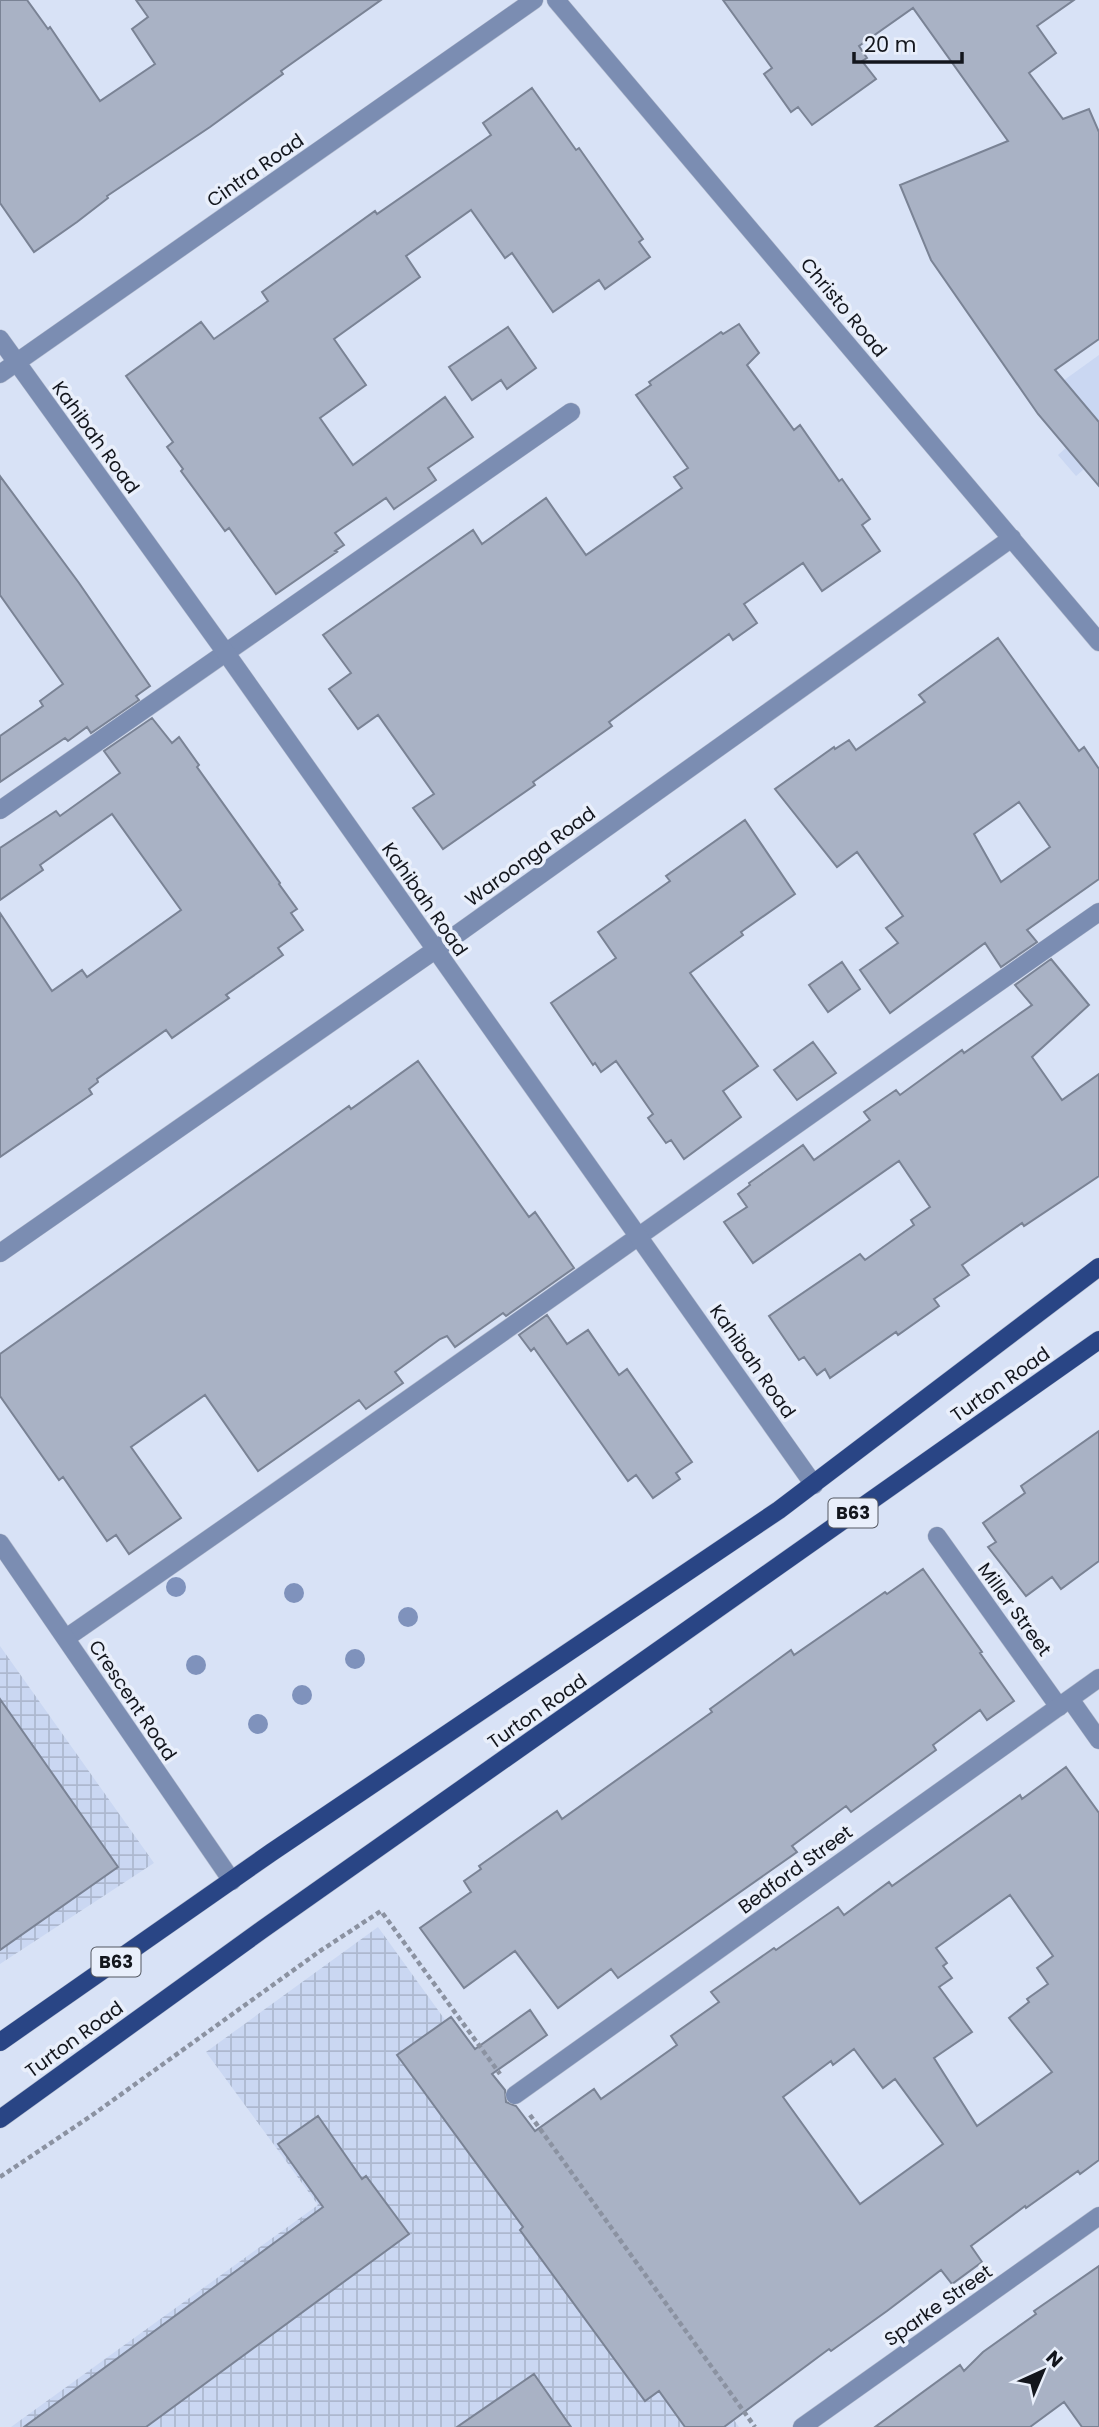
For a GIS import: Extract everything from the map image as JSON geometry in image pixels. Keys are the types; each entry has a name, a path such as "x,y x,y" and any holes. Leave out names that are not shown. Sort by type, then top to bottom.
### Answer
{"main road":[{"name":"Turton Road","path":"0,2042 814,1485 1099,1267"},
{"name":"Turton Road","path":"0,2119 263,1929 1099,1339"}],"street":[{"name":"Cintra Road","path":"0,374 534,0"},
{"name":"Christo Road","path":"556,0 1099,642"},
{"name":"Kahibah Road","path":"0,339 226,653 814,1485"},
{"path":"0,810 571,412"},
{"name":"Waroonga Road","path":"0,1253 435,950 1012,538"},
{"path":"66,1639 1099,912"},
{"name":"Miller Street","path":"937,1536 1064,1703 1099,1740"},
{"name":"Crescent Road","path":"0,1543 232,1881"},
{"name":"Bedford Street","path":"515,2095 1099,1678"},
{"name":"Sparke Street","path":"802,2427 1099,2216"}],"path":[{"path":"0,2177 91,2116 248,2001 381,1911 754,2427"}],"shaded area":[{"path":"1099,355 1099,486 1084,469 1076,476 1058,455 1067,447 1031,404"},
{"path":"0,1646 154,1863 0,1964"},
{"path":"378,1927 739,2427 11,2427 318,2205 206,2052"}],"building":[{"path":"0,0 27,0 48,29 50,27 100,101 155,64 132,29 148,17 136,0 381,0 281,71 283,74 210,127 107,196 108,198 77,222 34,252 0,203"},
{"path":"723,0 1074,0 1037,26 1056,53 1029,73 1063,119 1089,109 1099,132 1099,339 1055,370 1099,422 1099,486 1038,414 931,260 900,185 1008,141 913,8 859,46 867,58 862,61 876,79 812,125 798,107 791,112 764,74 772,68"},
{"path":"532,88 576,150 579,148 643,239 639,242 650,257 605,289 599,280 553,312 512,253 505,258 471,210 406,256 420,277 334,339 366,385 320,418 353,465 445,397 473,437 428,468 436,480 394,509 386,498 335,533 344,545 276,594 229,528 225,531 181,471 183,469 167,447 173,442 126,376 201,322 214,339 268,301 262,292 375,211 377,214 491,135 483,123"},
{"path":"739,324 759,353 747,365 794,430 800,425 839,481 842,479 870,519 862,525 880,551 822,591 803,563 744,604 757,623 733,640 729,634 609,722 612,726 533,782 535,785 443,849 413,808 434,794 378,715 358,729 329,689 351,673 323,635 473,530 482,544 546,498 586,555 682,488 674,477 688,468 636,395 651,385 649,382 721,332 723,334"},
{"path":"508,327 536,368 507,389 501,380 472,400 449,367"},
{"path":"0,476 150,686 136,696 139,700 91,733 87,727 68,741 65,738 0,782 0,736 43,706 40,701 63,684 0,595"},
{"path":"998,638 1079,751 1084,747 1099,769 1099,879 1027,930 1037,942 1001,967 985,943 890,1013 860,970 898,943 886,928 903,916 857,852 837,867 775,789 834,747 835,749 849,740 856,750 925,702 919,695","holes":["1019,802 1050,847 1001,882 974,834"]},
{"path":"152,718 172,743 179,737 199,765 197,767 297,909 291,913 303,930 278,948 283,955 226,995 229,998 172,1038 166,1030 97,1079 98,1082 89,1089 92,1094 0,1157 0,913 52,991 82,970 87,977 181,910 112,814 40,865 43,870 0,900 0,848 56,811 60,816 120,773 104,751"},
{"path":"745,820 795,894 741,932 743,935 690,973 758,1066 723,1091 741,1117 684,1159 671,1140 666,1143 648,1118 653,1114 616,1061 601,1072 595,1063 593,1065 551,1003 616,958 598,932 670,881 666,876"},
{"path":"1051,959 1089,1005 1032,1057 1062,1100 1099,1074 1099,1176 1024,1226 1022,1223 962,1265 969,1275 934,1299 939,1306 898,1335 896,1332 830,1378 825,1369 817,1375 804,1357 799,1360 769,1316 860,1254 865,1260 914,1225 911,1220 930,1207 899,1161 753,1263 724,1222 747,1207 738,1194 750,1185 749,1183 803,1145 814,1160 870,1120 864,1112 896,1090 900,1095 962,1050 964,1053 1032,1005 1015,985"},
{"path":"842,962 860,989 828,1012 809,985"},
{"path":"813,1042 836,1073 797,1100 774,1070"},
{"path":"418,1061 529,1217 535,1212 574,1268 506,1316 503,1313 455,1347 447,1336 440,1339 395,1372 403,1383 366,1409 359,1400 258,1471 205,1395 131,1447 181,1518 129,1554 116,1535 107,1541 63,1477 59,1480 0,1396 0,1354 349,1106 351,1109"},
{"path":"547,1315 567,1344 588,1330 619,1375 627,1369 692,1462 676,1473 680,1479 653,1498 636,1475 628,1481 534,1348 531,1351 519,1335"},
{"path":"1099,1431 1099,1561 1061,1589 1052,1577 1026,1596 988,1547 996,1542 983,1523 1025,1493 1021,1486"},
{"path":"923,1569 1014,1701 987,1720 980,1710 933,1745 936,1750 851,1812 846,1806 792,1846 797,1852 618,1978 611,1969 558,2008 515,1951 464,1988 420,1928 471,1892 464,1881 481,1869 479,1866 557,1811 562,1819 712,1712 710,1709 791,1650 794,1655"},
{"path":"0,1699 118,1867 0,1950"},
{"path":"1066,1767 1099,1813 1099,2160 1080,2174 1078,2171 1026,2208 1025,2206 971,2246 982,2262 952,2284 941,2270 724,2427 685,2427 659,2391 645,2401 520,2230 523,2227 397,2055 451,2017 475,2049 530,2010 547,2035 492,2074 505,2090 506,2102 516,2106 535,2131 594,2089 601,2099 677,2045 671,2036 719,2002 711,1992 774,1948 776,1950 838,1907 844,1915 889,1882 892,1886 1020,1795 1022,1799","holes":["1010,1895 1053,1956 1037,1968 1048,1984 1027,1999 1029,2002 1009,2018 1052,2072 977,2126 934,2058 972,2032 939,1987 952,1978 943,1966 947,1963 936,1948","854,2049 883,2088 895,2079 943,2144 860,2204 783,2097 831,2061 833,2065"]},
{"path":"318,2116 362,2179 366,2176 409,2234 146,2427 24,2427 323,2207 278,2144"},
{"path":"1099,2266 1099,2427 1082,2427 1064,2402 1030,2427 875,2427 960,2365 964,2371 983,2352 1036,2314 1034,2311"},
{"path":"534,2374 571,2427 457,2427"}]}
